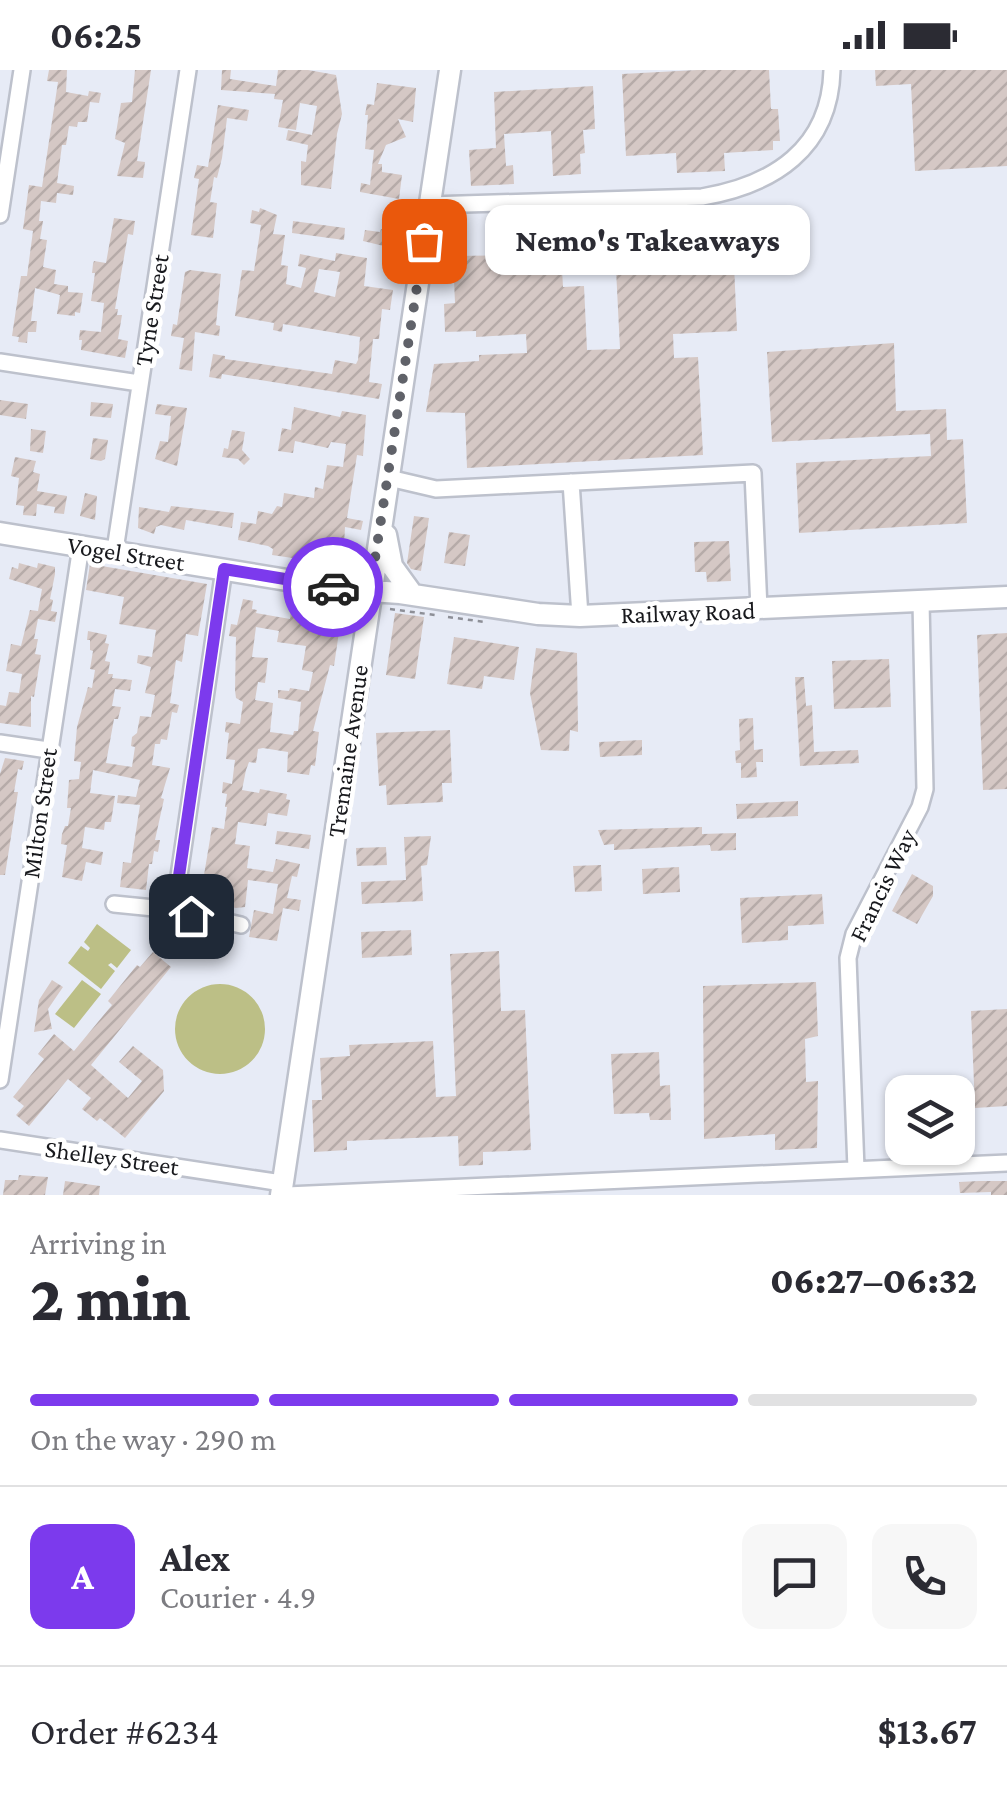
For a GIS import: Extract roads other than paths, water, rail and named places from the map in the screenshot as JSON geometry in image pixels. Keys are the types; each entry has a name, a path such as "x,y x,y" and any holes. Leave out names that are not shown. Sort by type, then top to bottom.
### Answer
{"main road":[{"name":"Tremaine Avenue","path":"284,1191 450,70"},
{"path":"383,517 392,566 413,595"},
{"name":"Vogel Street","path":"0,533 370,591"},
{"name":"Railway Road","path":"370,591 580,616 1007,597"}],"street":[{"path":"0,215 22,70"},
{"name":"Tyne Street","path":"115,550 188,70"},
{"path":"429,205 702,197 733,192 765,180 796,156 818,128 831,98 832,70"},
{"path":"0,362 140,383"},
{"path":"389,478 436,489 754,473 759,609"},
{"path":"571,482 580,616"},
{"name":"Milton Street","path":"0,1080 81,546"},
{"path":"174,910 224,569"},
{"name":"Francis Way","path":"856,1169 848,958 854,934 920,807 925,788 920,602"},
{"path":"0,743 48,750"},
{"path":"114,904 174,910 241,925"},
{"name":"Shelley Street","path":"0,1140 284,1191 1007,1163"}],"place":[{"name":"Nemo's Takeaways","path":"424,241"}]}
